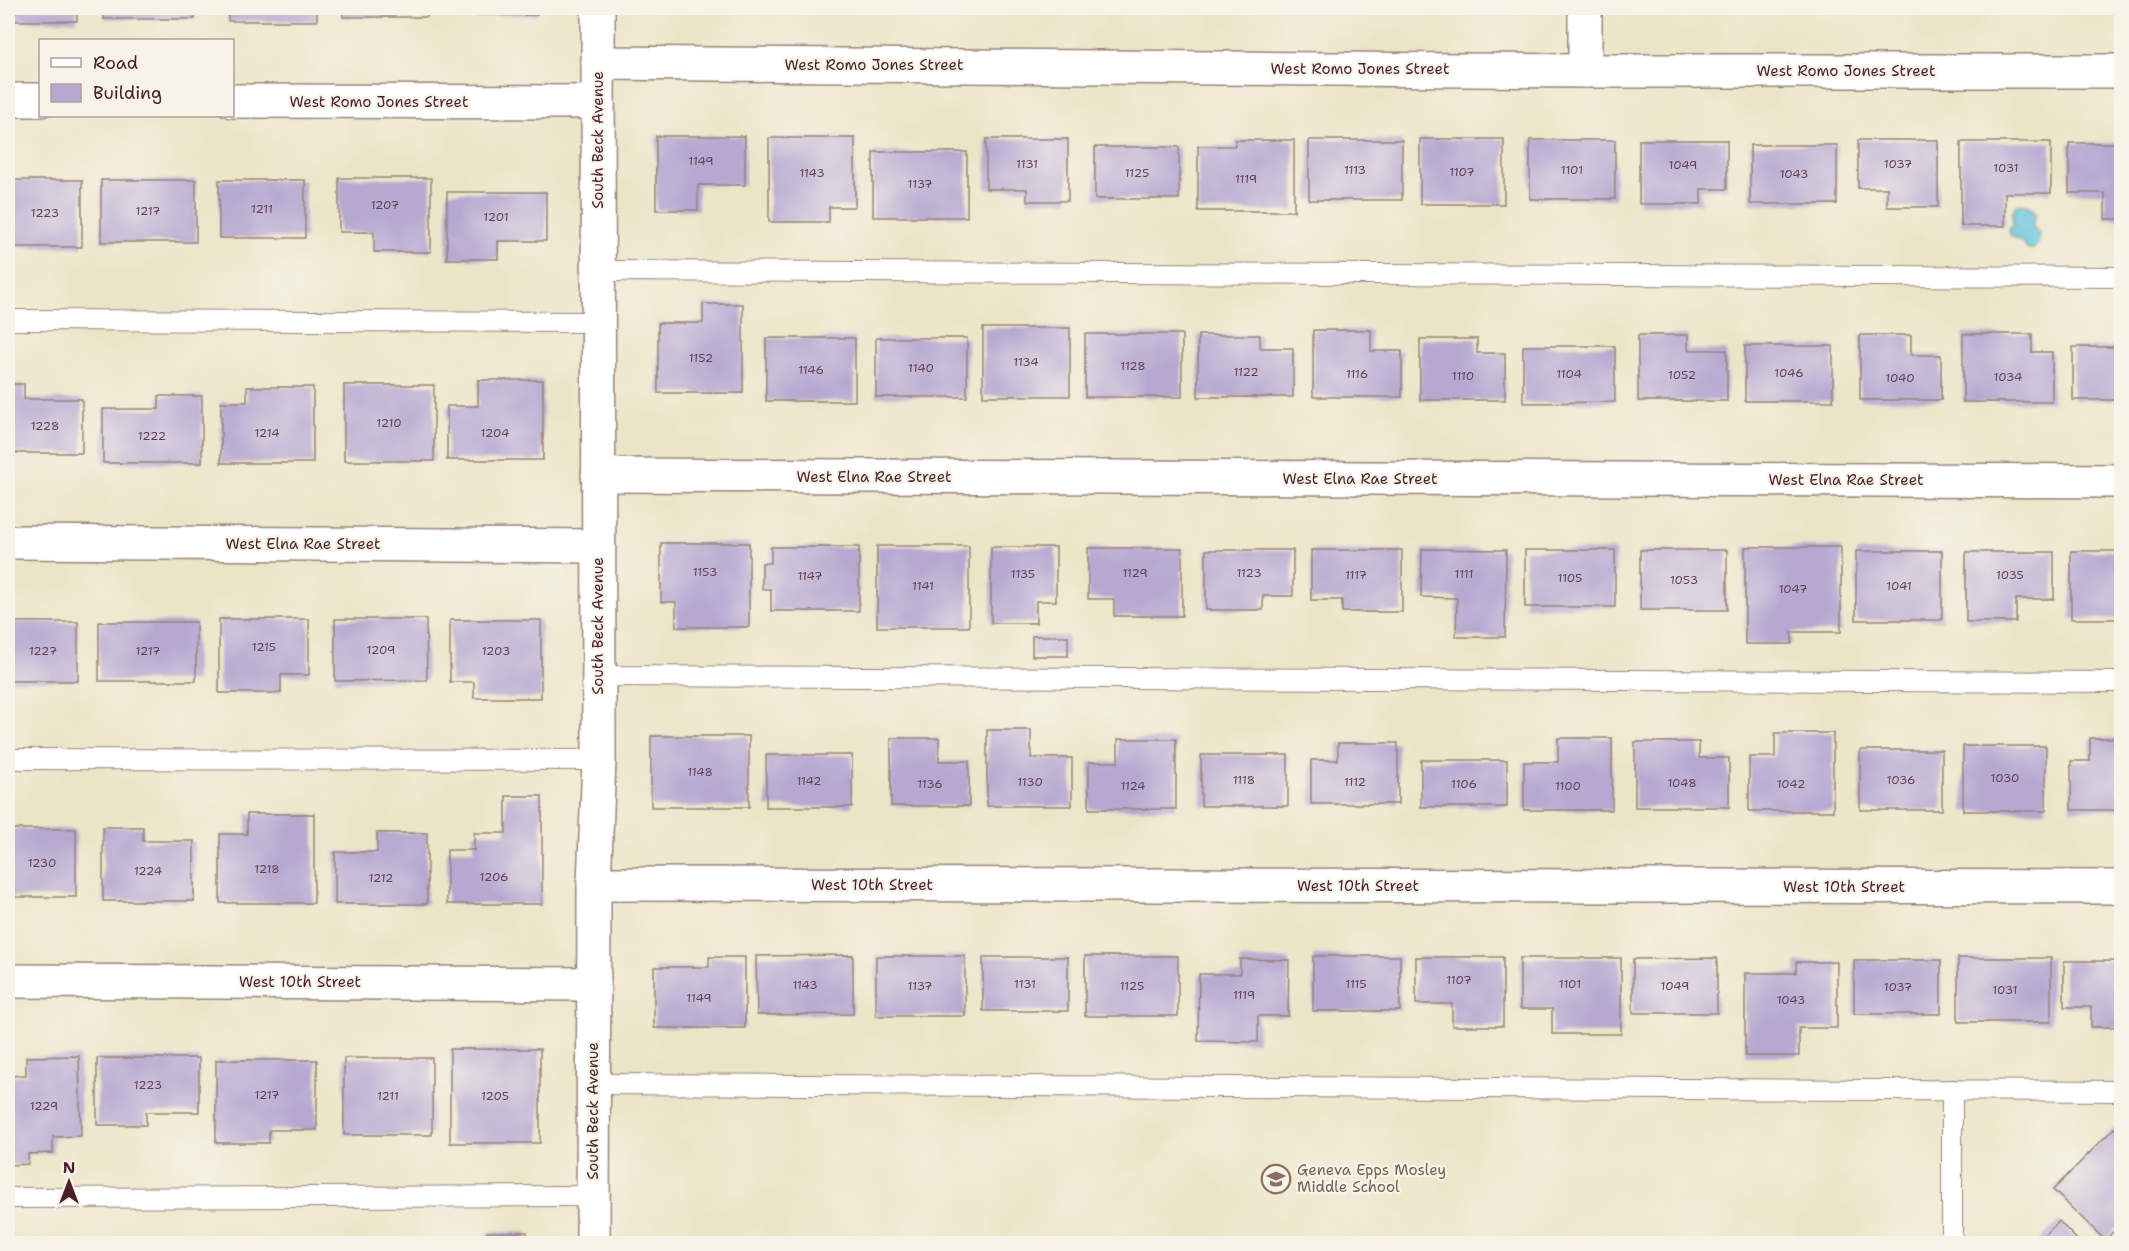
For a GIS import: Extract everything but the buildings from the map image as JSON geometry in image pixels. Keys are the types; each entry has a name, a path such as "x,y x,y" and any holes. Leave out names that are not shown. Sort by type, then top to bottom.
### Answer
{"street":[{"name":"South Beck Avenue","path":"593,1244 594,884 599,760 598,8"},
{"path":"1585,8 1585,71"},
{"name":"West Romo Jones Street","path":"598,63 1585,71 2121,71"},
{"path":"8,100 39,100"},
{"name":"West Romo Jones Street","path":"234,101 598,102"},
{"name":"West Elna Rae Street","path":"598,475 2121,482"},
{"name":"West Elna Rae Street","path":"8,542 598,546"},
{"name":"West 10th Street","path":"594,884 2121,887"},
{"name":"West 10th Street","path":"8,981 594,984"}],"lane":[{"path":"598,271 2121,278"},
{"path":"8,320 598,322"},
{"path":"598,676 2121,682"},
{"path":"8,759 599,760"},
{"path":"594,1084 2121,1091"},
{"path":"1952,1090 1952,1244"},
{"path":"8,1198 594,1196"}],"water":[{"path":"2023,204 2036,213 2032,226 2039,234 2039,240 2033,249 2027,249 2020,240 2012,237 2009,230 2013,225 2012,213 2016,206"}],"place":[{"name":"Geneva Epps Mosley Middle School","path":"1276,1179"}]}
